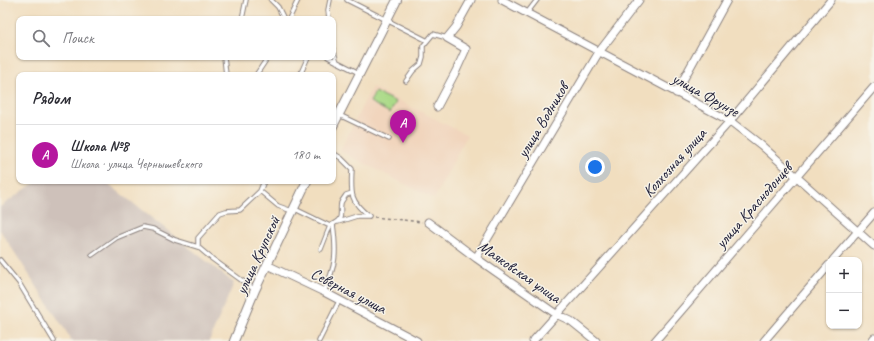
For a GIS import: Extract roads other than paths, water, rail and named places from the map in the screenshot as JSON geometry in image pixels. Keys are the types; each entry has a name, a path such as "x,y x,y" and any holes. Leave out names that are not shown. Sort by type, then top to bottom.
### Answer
{"street":[{"path":"336,113 359,73 397,0"},
{"path":"438,107 466,49 447,38 456,27 471,0"},
{"name":"улица Фрунзе","path":"502,0 730,121 761,146 874,246"},
{"name":"улица Водников","path":"476,258 599,52 639,0"},
{"path":"676,93 726,0"},
{"name":"Колхозная улица","path":"533,341 730,121 832,0"},
{"name":"улица Краснодонцев","path":"655,341 874,88"},
{"name":"улица Крупской","path":"234,341 255,290 305,184"},
{"path":"836,257 874,213"},
{"name":"Маяковская улица","path":"428,222 476,258 556,314 571,320 596,341"},
{"name":"Северная улица","path":"267,265 324,292 417,341"},
{"path":"764,341 826,269"}],"lane":[{"path":"243,16 246,0"},
{"path":"272,0 278,6 283,16"},
{"path":"290,16 298,0"},
{"path":"329,16 330,0"},
{"path":"347,0 354,1 426,40"},
{"path":"527,13 538,0"},
{"path":"406,81 420,64 423,57 423,46 426,40 433,34 447,38"},
{"path":"224,60 226,72"},
{"path":"258,72 266,60"},
{"path":"301,72 307,60"},
{"path":"333,60 359,73"},
{"path":"336,113 389,139"},
{"path":"321,248 332,225 357,216 369,216 359,209 352,198 352,169 336,155"},
{"path":"198,247 198,238 220,213 240,210 260,191 263,184"},
{"path":"260,191 278,206 293,210 332,225"},
{"path":"338,222 341,215 341,202 346,195 352,193"},
{"path":"324,292 331,277 335,262 336,250 332,225"},
{"path":"92,255 116,238 143,227 153,229 176,240 198,247 255,290"},
{"path":"0,260 19,284 54,341"},
{"path":"319,341 340,301"}],"place":[{"name":"Школа №8","path":"403,143"}]}
